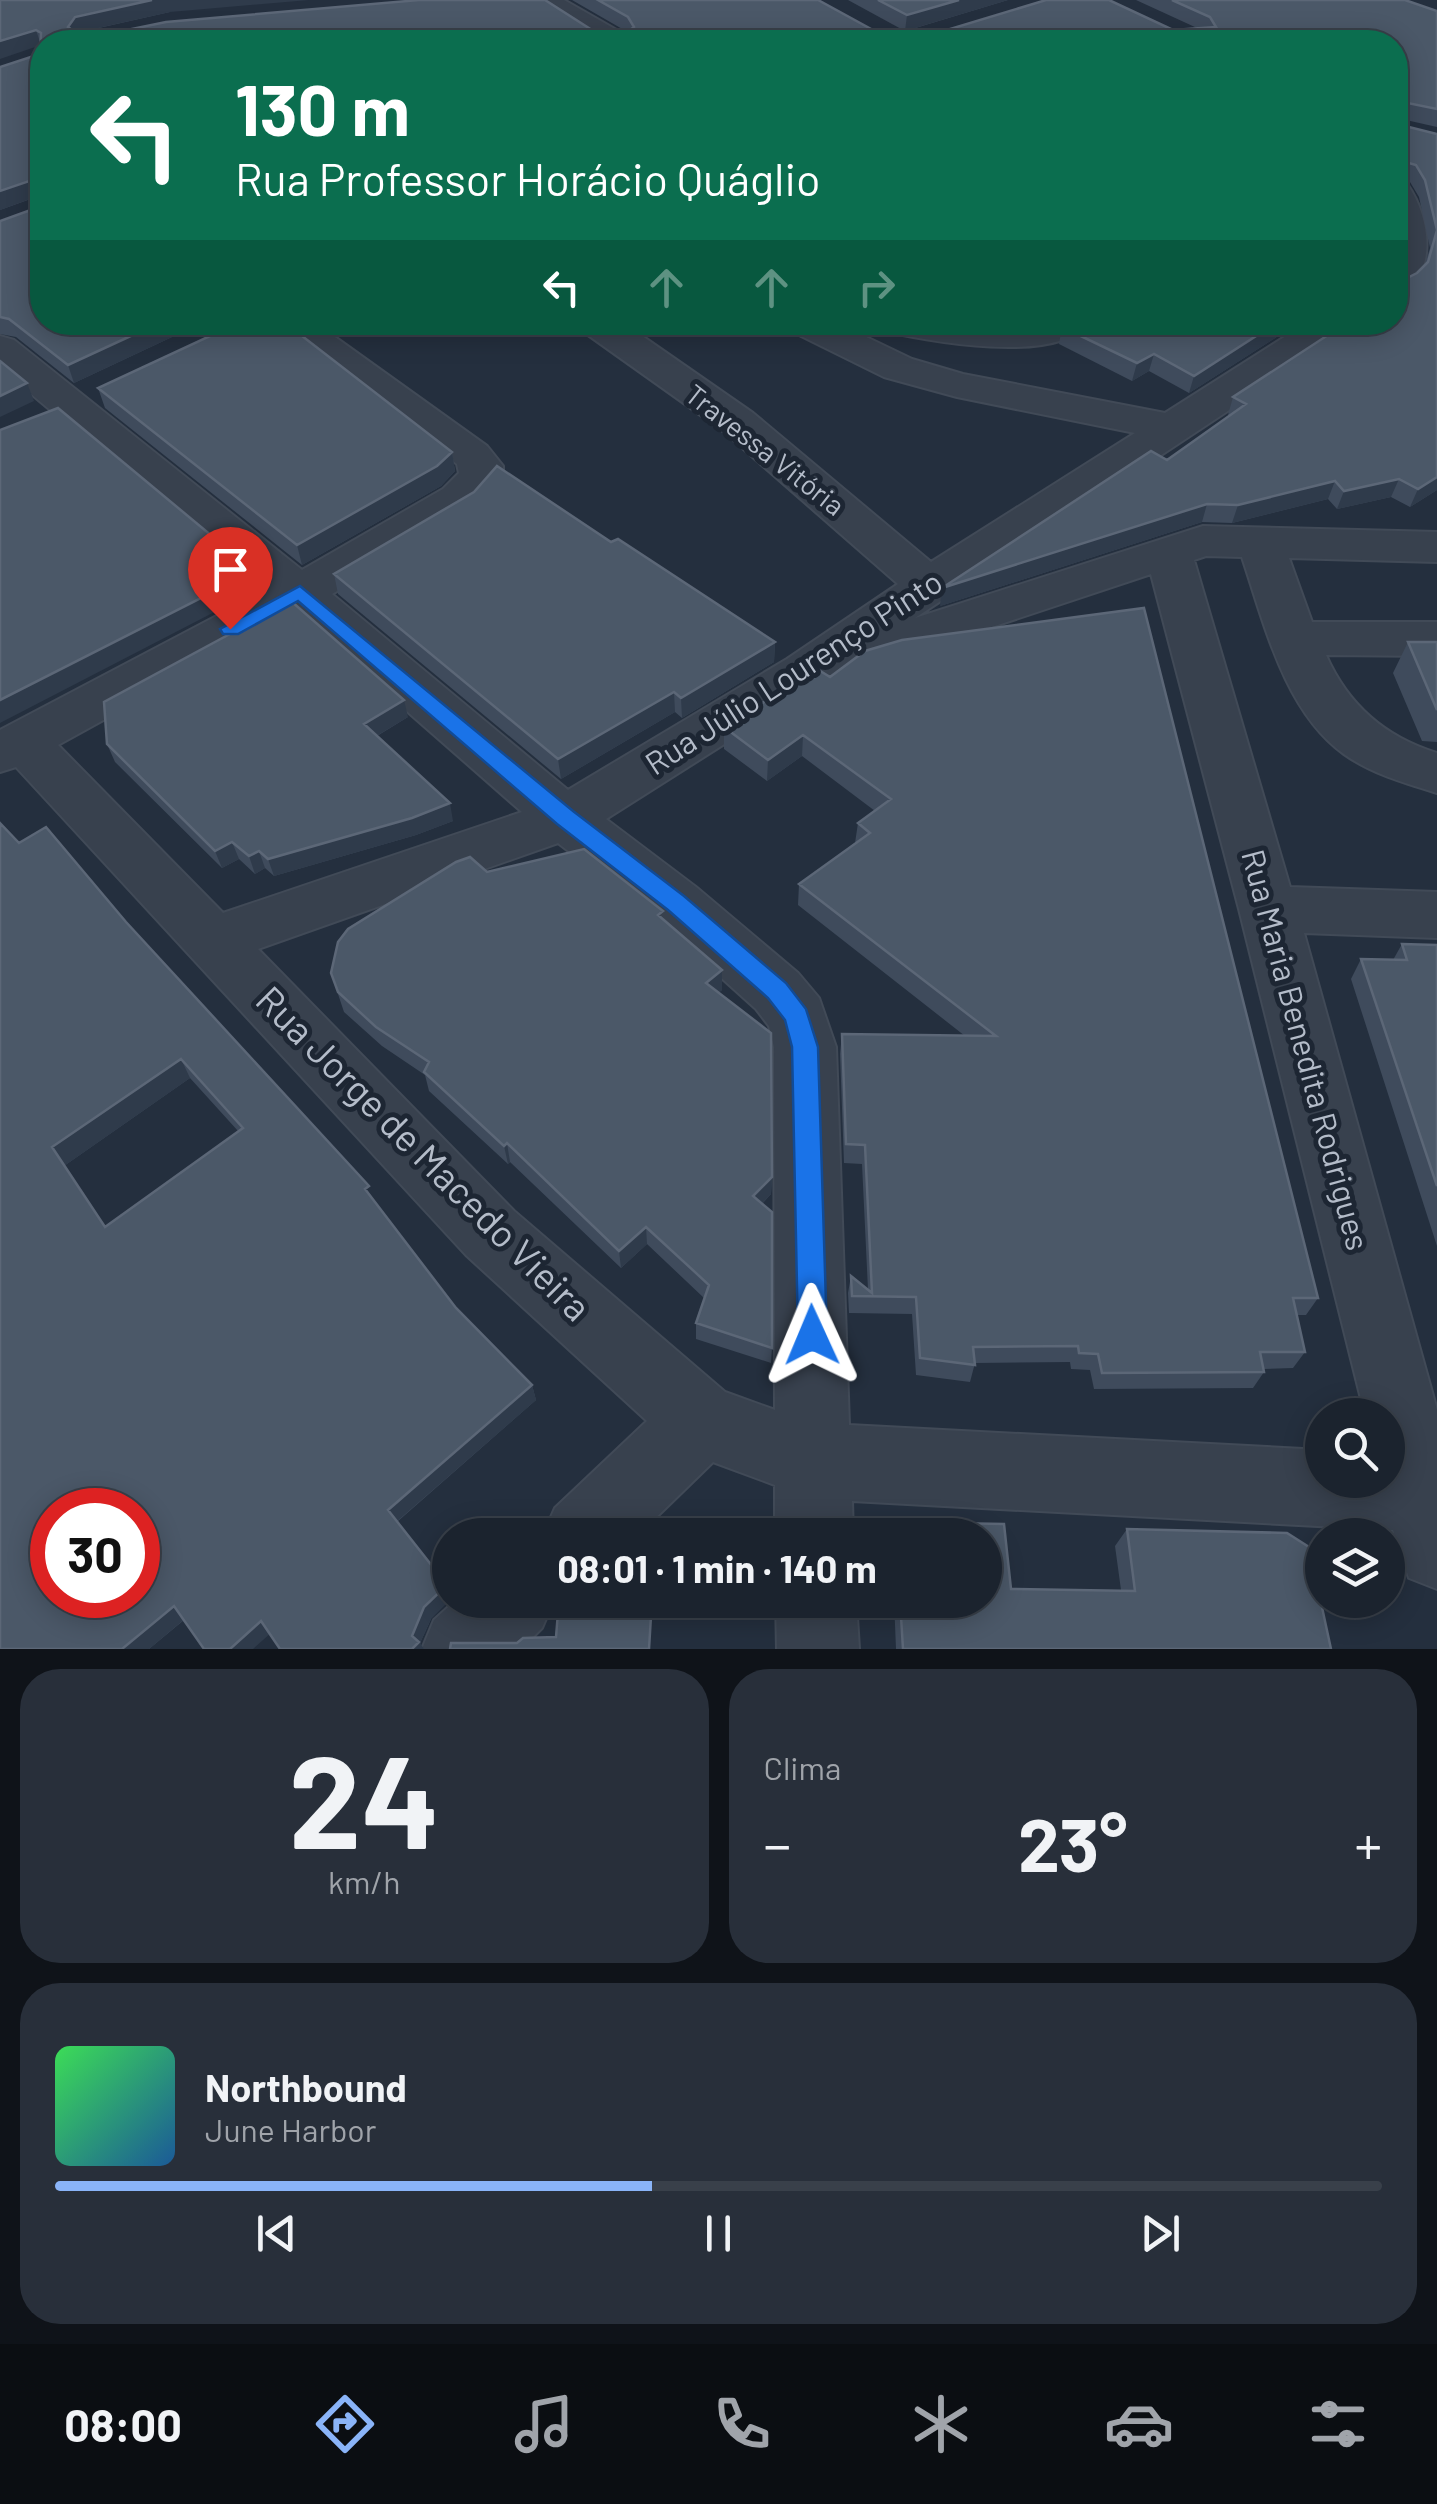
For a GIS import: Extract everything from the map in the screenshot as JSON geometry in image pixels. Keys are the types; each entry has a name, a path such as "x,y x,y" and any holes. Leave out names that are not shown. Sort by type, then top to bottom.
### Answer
{"street":[{"path":"506,0 544,1 595,30"},
{"path":"1408,219 1420,245 1421,259 1408,275"},
{"path":"12,747 300,592 458,499 481,476 481,466 472,455 306,335"},
{"name":"Travessa Vitória","path":"614,335 738,422 930,585"},
{"path":"830,335 898,368 957,385 1175,428"},
{"name":"Rua Júlio Lourenço Pinto","path":"211,941 466,856 565,818 804,671 1316,335"},
{"path":"0,348 300,592 565,818 676,903 777,990 797,1016 805,1047 814,1518"},
{"path":"804,671 1203,541 1437,548"},
{"path":"1260,542 1318,694 1349,730 1383,754 1437,773"},
{"name":"Rua Maria Benedita Rodrigues","path":"1168,551 1268,908 1429,1522"},
{"path":"1298,638 1437,639"},
{"name":"Rua Jorge de Macedo Vieira","path":"12,747 211,941 490,1233 702,1421 812,1461 1429,1522"},
{"path":"1268,908 1437,915"},
{"path":"600,1518 702,1421"},
{"path":"462,1649 495,1618"},
{"path":"817,1618 818,1649"}],"building":[{"path":"0,0 152,0 75,17 68,27 72,30 30,32 0,41"},
{"path":"419,0 545,0 592,30 127,30 166,22"},
{"path":"598,0 818,0 873,30 630,30 634,27 628,17"},
{"path":"878,0 959,0 907,15"},
{"path":"1046,0 1109,0 1173,30 947,30"},
{"path":"1172,0 1405,0 1437,11 1437,109 1408,103 1408,30 1173,30 1216,27 1210,17"},
{"path":"30,57 30,181 0,191 0,67"},
{"path":"1408,127 1437,134 1437,230 1425,180 1416,165 1408,163"},
{"path":"30,210 30,335 133,335 68,365 9,319 0,317 0,221"},
{"path":"1437,230 1437,477 1418,489 1399,479 1344,491 1335,481 1238,505 1207,504 942,588 1151,451 1167,460 1246,404 1233,397 1328,335 1408,335 1408,278 1428,262"},
{"path":"212,335 301,335 452,452 437,466 297,545 98,388"},
{"path":"1079,335 1258,335 1194,376 1154,354 1137,363"},
{"path":"0,361 27,383 0,396"},
{"path":"58,408 254,571 0,700 0,430"},
{"path":"497,466 611,542 618,539 775,642 681,698 674,692 558,759 334,574 474,492"},
{"path":"291,601 404,700 364,724 450,803 412,818 268,859 259,851 249,856 232,842 215,851 107,744 104,702"},
{"path":"1144,608 1318,1298 1293,1298 1305,1352 1260,1352 1264,1372 1102,1373 1098,1354 1079,1353 1078,1346 973,1347 975,1365 920,1358 916,1297 852,1296 851,1276 872,1293 865,1145 846,1144 842,1034 996,1036 799,884 870,833 858,823 891,799 803,735 768,760 724,727 817,669 830,677 865,651 902,640"},
{"path":"1408,642 1437,642 1437,710"},
{"path":"0,823 19,843 46,827 126,922 369,1186 365,1189 456,1308 532,1385 388,1510 432,1566 432,1599 424,1607 412,1636 419,1642 412,1649 280,1649 261,1621 230,1649 204,1649 174,1606 160,1618 160,1488 30,1488 30,1618 159,1618 122,1649 0,1649","holes":["181,1059 243,1128 105,1227 52,1147"]},
{"path":"584,849 663,911 658,915 722,970 706,983 771,1033 772,1177 753,1196 772,1212 772,1348 696,1323 709,1285 646,1227 619,1251 507,1143 504,1146 424,1072 429,1062 376,1027 338,992 331,973 338,942 348,929 456,862 470,857 487,872"},
{"path":"1402,944 1437,945 1437,1186 1361,959 1407,960"},
{"path":"1002,1524 1011,1589 1135,1591 1127,1529 1287,1533 1305,1544 1305,1618 1324,1618 1331,1649 903,1649 901,1618 1002,1618"},
{"path":"558,1618 651,1618 649,1649 450,1649 451,1643 517,1643 523,1638 556,1637"}],"route":[{"path":"230,629 300,592 565,818 676,903 777,990 797,1016 805,1047 812,1335"}]}
